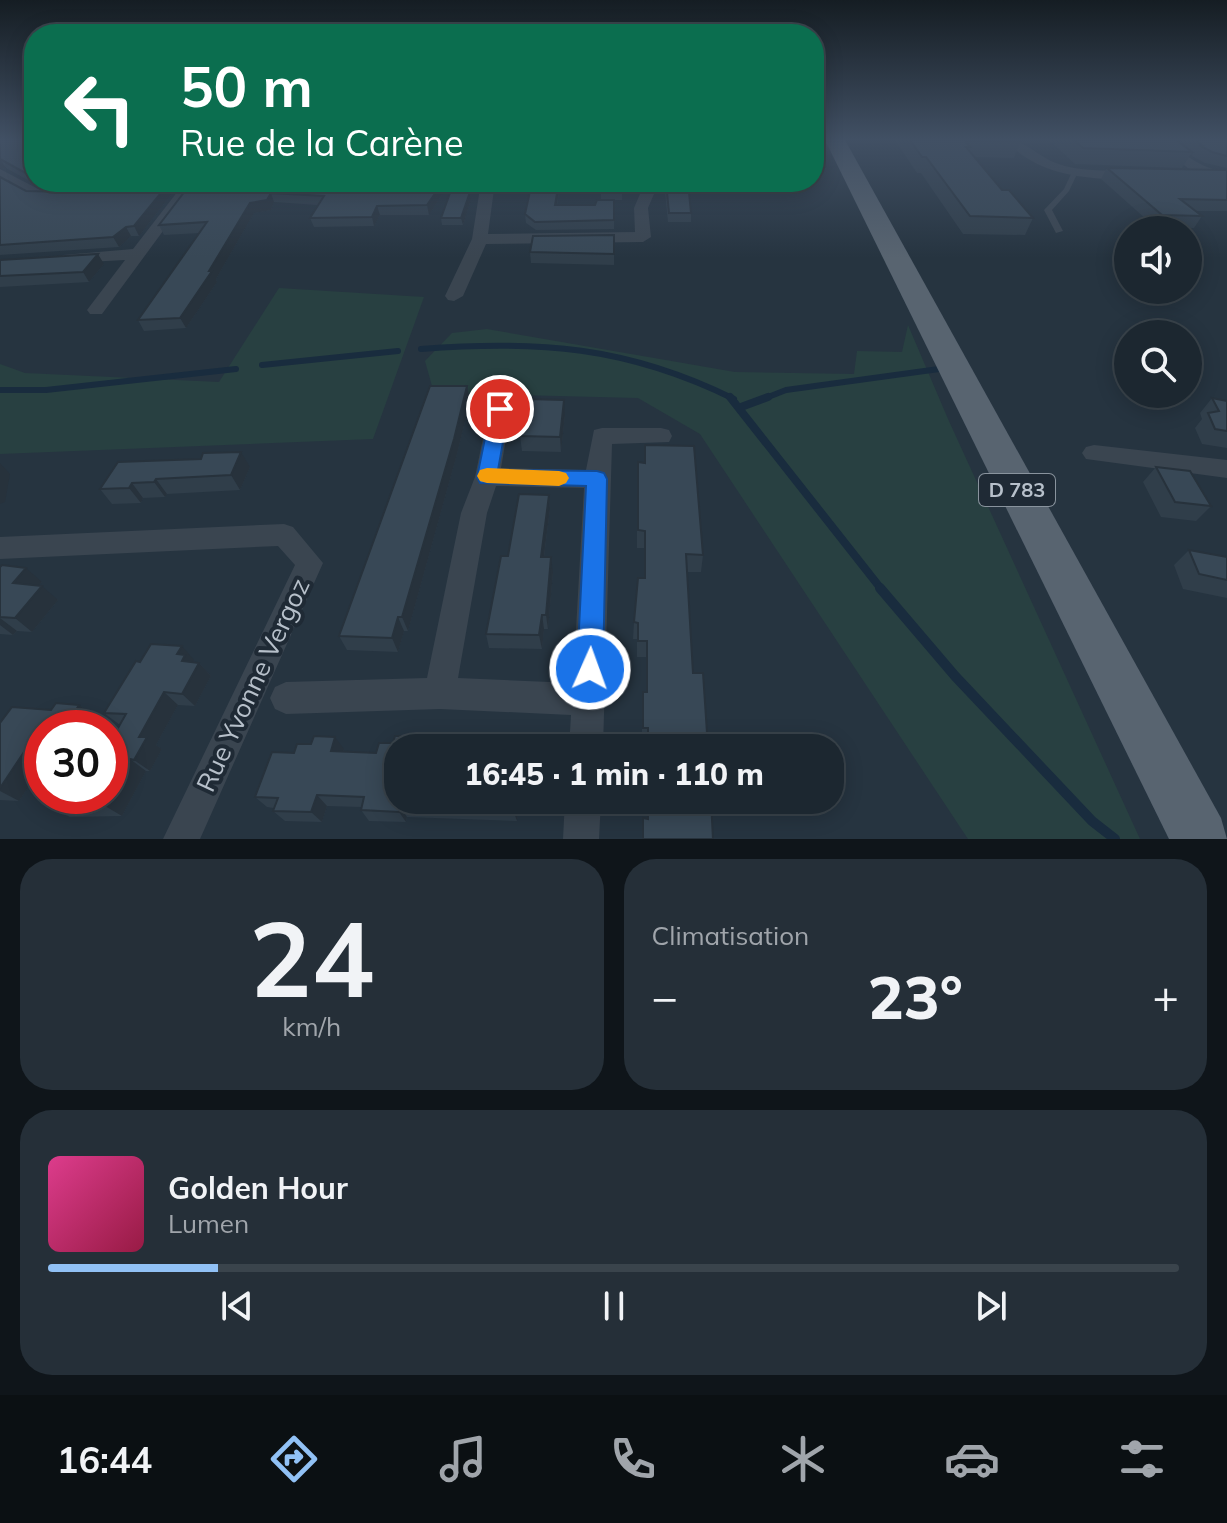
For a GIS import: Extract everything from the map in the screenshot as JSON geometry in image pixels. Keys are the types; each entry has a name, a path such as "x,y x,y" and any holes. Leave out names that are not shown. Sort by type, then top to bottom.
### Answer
{"main road":[{"name":"D 783","path":"855,179 1200,839"}],"street":[{"path":"33,192 73,195"},
{"path":"96,310 184,192"},
{"path":"454,296 480,239 487,192"},
{"path":"480,239 643,237 641,208 647,192"},
{"path":"45,260 136,254"},
{"path":"440,693 474,513 487,477 500,409"},
{"path":"587,734 597,479 602,436 661,436"},
{"path":"1094,453 1227,469"},
{"path":"487,477 597,479"},
{"name":"Rue Yvonne Vergoz","path":"0,548 284,535 310,563 181,839"},
{"path":"286,698 440,693 589,700"},
{"path":"581,839 582,814"}],"lane":[{"path":"1059,231 1048,210 1067,190 1072,179"}],"green space":[{"path":"279,288 424,297 373,439 0,454 0,364 25,373 219,382"},
{"path":"908,325 1140,839 968,839 700,434 638,398 434,393 425,361 452,333 487,329 735,372 854,374 857,351 902,352"}],"building":[{"path":"0,179 24,192 162,192 134,226 126,227 113,237 0,245"},
{"path":"943,179 993,179 1002,190 1009,190 1033,218 970,216"},
{"path":"1120,179 1227,179 1227,200 1180,199 1202,216 1162,215"},
{"path":"184,192 436,192 427,205 377,206 372,217 310,218 324,196 271,193 267,200 250,203 209,271 212,271 180,318 138,320 207,222 159,225"},
{"path":"470,192 461,218 441,218 450,193"},
{"path":"530,192 557,192 555,205 595,205 597,200 614,200 614,220 535,222 525,214"},
{"path":"667,192 689,192 691,213 669,213"},
{"path":"614,235 614,254 530,252 533,236"},
{"path":"98,254 83,272 0,276 0,260"},
{"path":"430,386 467,386 402,617 398,617 392,638 339,636"},
{"path":"1212,398 1227,401 1227,431 1215,429 1208,413 1219,411"},
{"path":"526,399 564,400 560,437 520,436"},
{"path":"645,445 694,446 703,555 686,554 693,673 703,673 707,734 648,734 648,728 643,728 647,641 638,641 638,623 634,622 638,578 645,578 645,531 638,530 638,462 645,463"},
{"path":"241,452 231,475 156,479 154,482 132,483 129,488 100,489 118,462 201,459 203,453"},
{"path":"1156,467 1190,471 1211,506 1175,502"},
{"path":"519,494 549,495 541,557 551,557 546,615 542,615 539,635 486,634 501,556 508,556"},
{"path":"1189,550 1227,557 1227,580 1199,574"},
{"path":"2,565 26,568 13,583 42,586 15,618 0,617"},
{"path":"151,644 182,646 177,654 185,655 182,661 199,663 182,694 164,692 139,737 147,737 134,760 130,759 128,763 128,710 106,710 136,661 140,662"},
{"path":"56,703 79,705 76,710 51,710"},
{"path":"12,707 51,710 24,710 24,752 0,788 0,723"},
{"path":"314,736 335,737 331,751 376,753 379,743 384,743 384,811 361,810 364,797 317,795 311,812 273,811 278,798 255,797 272,752 294,753 297,744 311,744"},
{"path":"648,814 712,814 713,839 643,839 643,818 648,819"}],"waterway":[{"path":"421,349 504,346 581,351 656,368 730,397"},
{"path":"262,365 398,351"},
{"path":"0,390 46,390 236,369"},
{"path":"763,399 786,390 939,369"},
{"path":"730,397 734,399"},
{"path":"730,397 882,590"},
{"path":"741,407 768,397"},
{"path":"880,588 955,676 1092,821 1115,839"}],"slow traffic":[{"path":"487,476 559,478"}],"route":[{"path":"500,409 487,477 597,479 590,669"}]}
